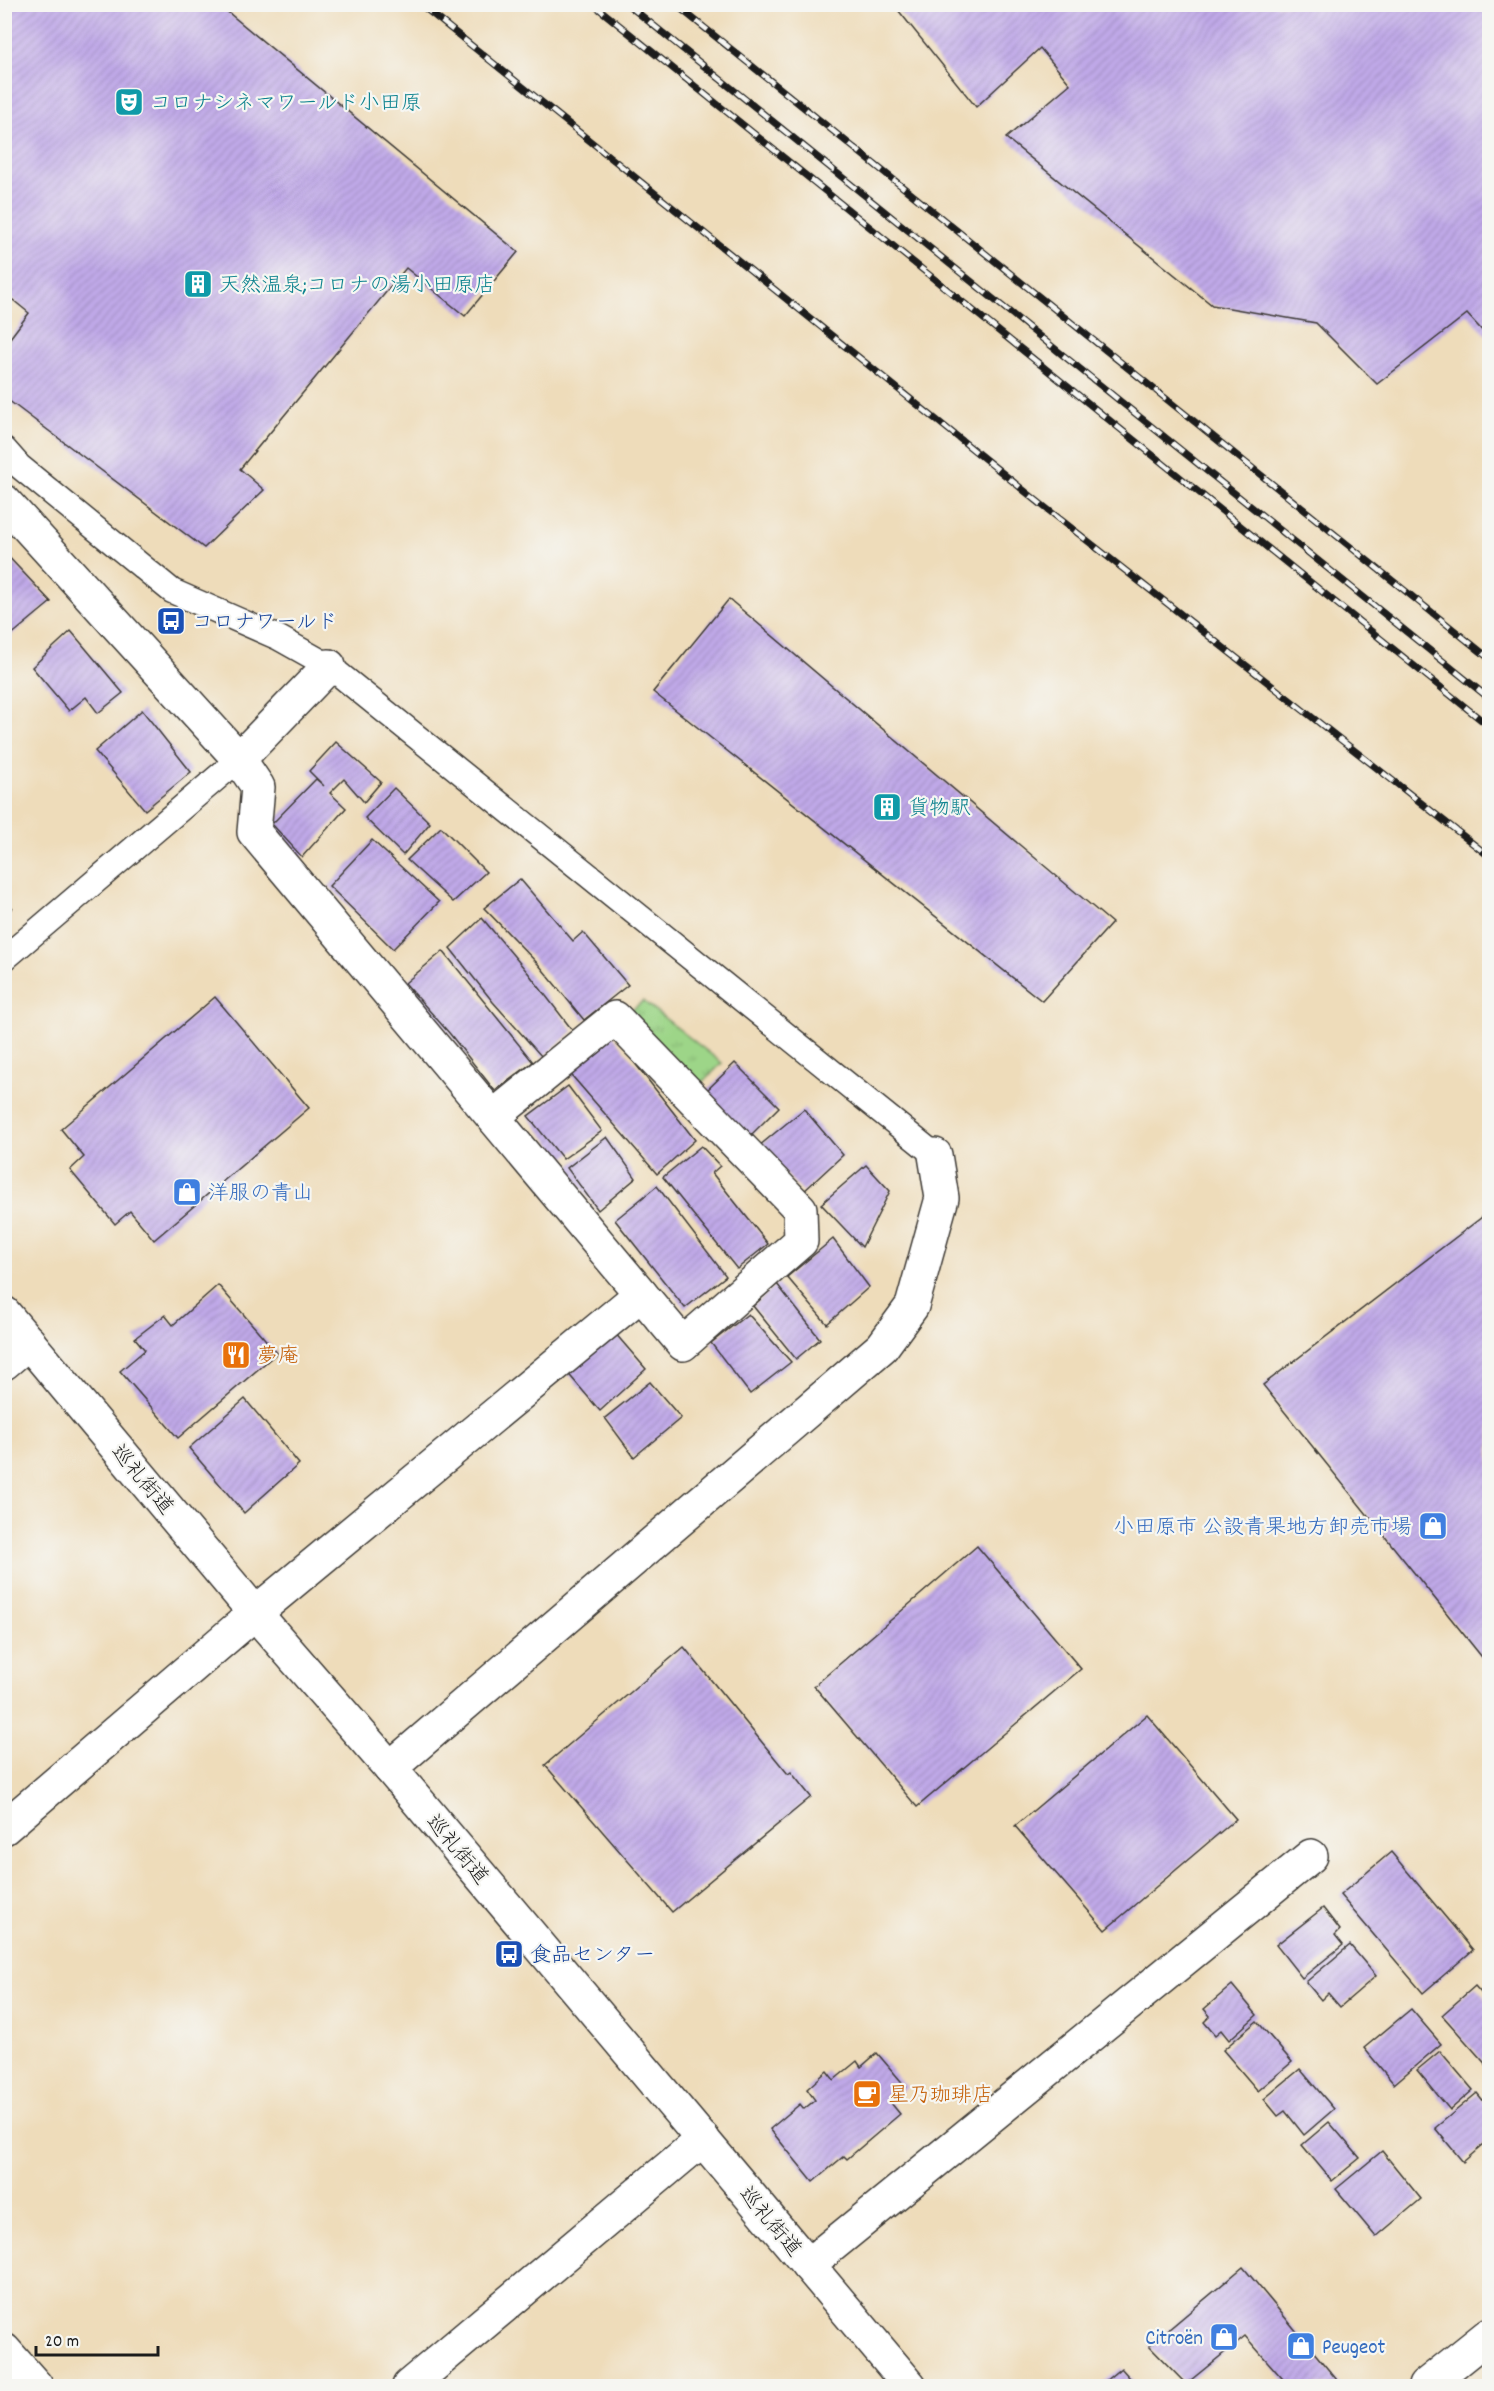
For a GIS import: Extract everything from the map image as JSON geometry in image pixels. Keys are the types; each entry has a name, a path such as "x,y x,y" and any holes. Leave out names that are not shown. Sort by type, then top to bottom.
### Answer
{"street":[{"path":"4,501 239,759 258,787 254,832 683,1344 801,1240 800,1209 615,1018 493,1117"},
{"path":"239,759 329,666"},
{"path":"390,1768 882,1347 912,1306 942,1198 935,1155"},
{"path":"4,1828 255,1613 641,1294"},
{"name":"巡礼街道","path":"4,1313 910,2386"},
{"path":"4,1363 29,1342"},
{"path":"808,2265 1311,1856"},
{"path":"409,2386 703,2139"},
{"path":"1425,2386 1490,2334"},
{"path":"4,2350 36,2386"}],"lane":[{"path":"4,449 19,466 172,591 279,638 329,666 935,1155"},
{"path":"4,959 239,759"}],"green space":[{"path":"643,1001 722,1063 697,1088 624,1016"}],"building":[{"name":"天然温泉;コロナの湯小田原店","path":"4,4 218,4 518,252 465,316 406,268 240,469 264,490 204,548 4,397 4,346 29,313 13,300 4,302"},
{"path":"894,5 1490,5 1490,339 1467,314 1377,384 1316,323 1212,305 1006,138 1070,84 1040,48 976,107"},
{"path":"4,552 51,602 4,641"},
{"name":"貨物駅","path":"729,599 1112,923 1042,1001 653,692"},
{"path":"71,631 123,693 98,713 86,697 69,711 32,667"},
{"path":"142,710 191,772 145,810 95,751"},
{"path":"336,742 381,782 364,802 344,779 330,793 346,808 302,857 272,824 316,779 324,786 309,771"},
{"path":"394,788 430,823 403,855 365,818"},
{"path":"441,827 486,872 453,902 407,860"},
{"path":"372,840 439,902 393,949 329,886"},
{"path":"520,879 573,941 583,932 628,985 584,1020 539,965 484,908"},
{"path":"482,918 573,1031 542,1057 493,1002 450,948"},
{"path":"443,951 533,1062 495,1091 450,1034 405,983"},
{"path":"215,997 309,1108 154,1240 130,1211 115,1224 70,1170 84,1157 61,1129"},
{"path":"612,1034 695,1140 657,1174 567,1070"},
{"path":"735,1063 779,1107 747,1139 703,1094"},
{"path":"568,1086 602,1131 563,1159 528,1116"},
{"path":"804,1109 843,1155 803,1192 759,1146"},
{"path":"607,1137 636,1178 598,1210 567,1168"},
{"path":"701,1146 720,1166 712,1173 768,1244 737,1269 663,1177"},
{"path":"866,1165 890,1191 862,1247 821,1204"},
{"path":"657,1186 726,1276 685,1308 615,1220"},
{"name":"小田原市 公設青果地方卸売市場","path":"1490,1211 1490,1667 1263,1385"},
{"path":"833,1239 869,1287 827,1324 787,1277"},
{"path":"777,1284 820,1339 796,1359 753,1306"},
{"path":"218,1285 277,1353 178,1438 120,1371 145,1350 135,1338 165,1315 173,1325"},
{"path":"748,1314 791,1362 750,1394 711,1343"},
{"path":"614,1332 646,1369 600,1411 566,1371"},
{"path":"650,1382 681,1418 634,1457 605,1418"},
{"path":"245,1399 299,1464 244,1513 189,1448"},
{"path":"977,1546 1081,1669 917,1807 814,1686"},
{"path":"684,1647 788,1774 791,1772 811,1797 672,1912 545,1765"},
{"path":"1147,1715 1236,1819 1105,1930 1015,1826"},
{"path":"1391,1852 1473,1950 1423,1993 1340,1895"},
{"path":"1323,1908 1340,1930 1335,1935 1343,1945 1302,1978 1276,1945"},
{"path":"1350,1945 1376,1976 1340,2007 1328,1993 1321,2000 1306,1982"},
{"path":"1232,1985 1257,2015 1229,2040 1221,2030 1215,2035 1204,2022 1210,2016 1204,2009"},
{"path":"1475,1986 1490,2003 1490,2069 1442,2015"},
{"path":"1411,2009 1441,2044 1394,2084 1364,2048"},
{"path":"1257,2021 1292,2062 1258,2091 1223,2050"},
{"path":"1440,2051 1473,2090 1450,2110 1417,2070"},
{"path":"877,2053 906,2087 891,2103 900,2114 847,2159 844,2156 813,2182 770,2129 800,2104 804,2109 815,2100 807,2089 827,2071 834,2080 857,2061 861,2067"},
{"path":"1300,2069 1334,2109 1304,2135 1285,2111 1278,2116 1264,2099"},
{"path":"1477,2093 1490,2109 1490,2139 1463,2162 1435,2128"},
{"path":"1329,2122 1360,2158 1332,2181 1302,2145"},
{"path":"1382,2151 1421,2199 1376,2237 1336,2189"},
{"path":"1243,2267 1342,2386 1289,2386 1245,2336 1186,2384 1149,2346"},
{"path":"1121,2368 1137,2386 1099,2386"}],"railway":[{"path":"420,4 1042,505 1490,857"},
{"path":"593,4 1490,727"},
{"path":"627,4 1490,699"},
{"path":"675,4 1490,659"}],"place":[{"name":"コロナシネマワールド小田原","path":"129,102"},
{"name":"天然温泉;コロナの湯小田原店","path":"198,284"},
{"name":"コロナワールド","path":"171,621"},
{"name":"貨物駅","path":"887,807"},
{"name":"洋服の青山","path":"187,1192"},
{"name":"夢庵","path":"236,1355"},
{"name":"小田原市 公設青果地方卸売市場","path":"1433,1526"},
{"name":"食品センター","path":"509,1954"},
{"name":"星乃珈琲店","path":"867,2094"},
{"name":"Citroën","path":"1224,2337"},
{"name":"Peugeot","path":"1301,2346"}]}
